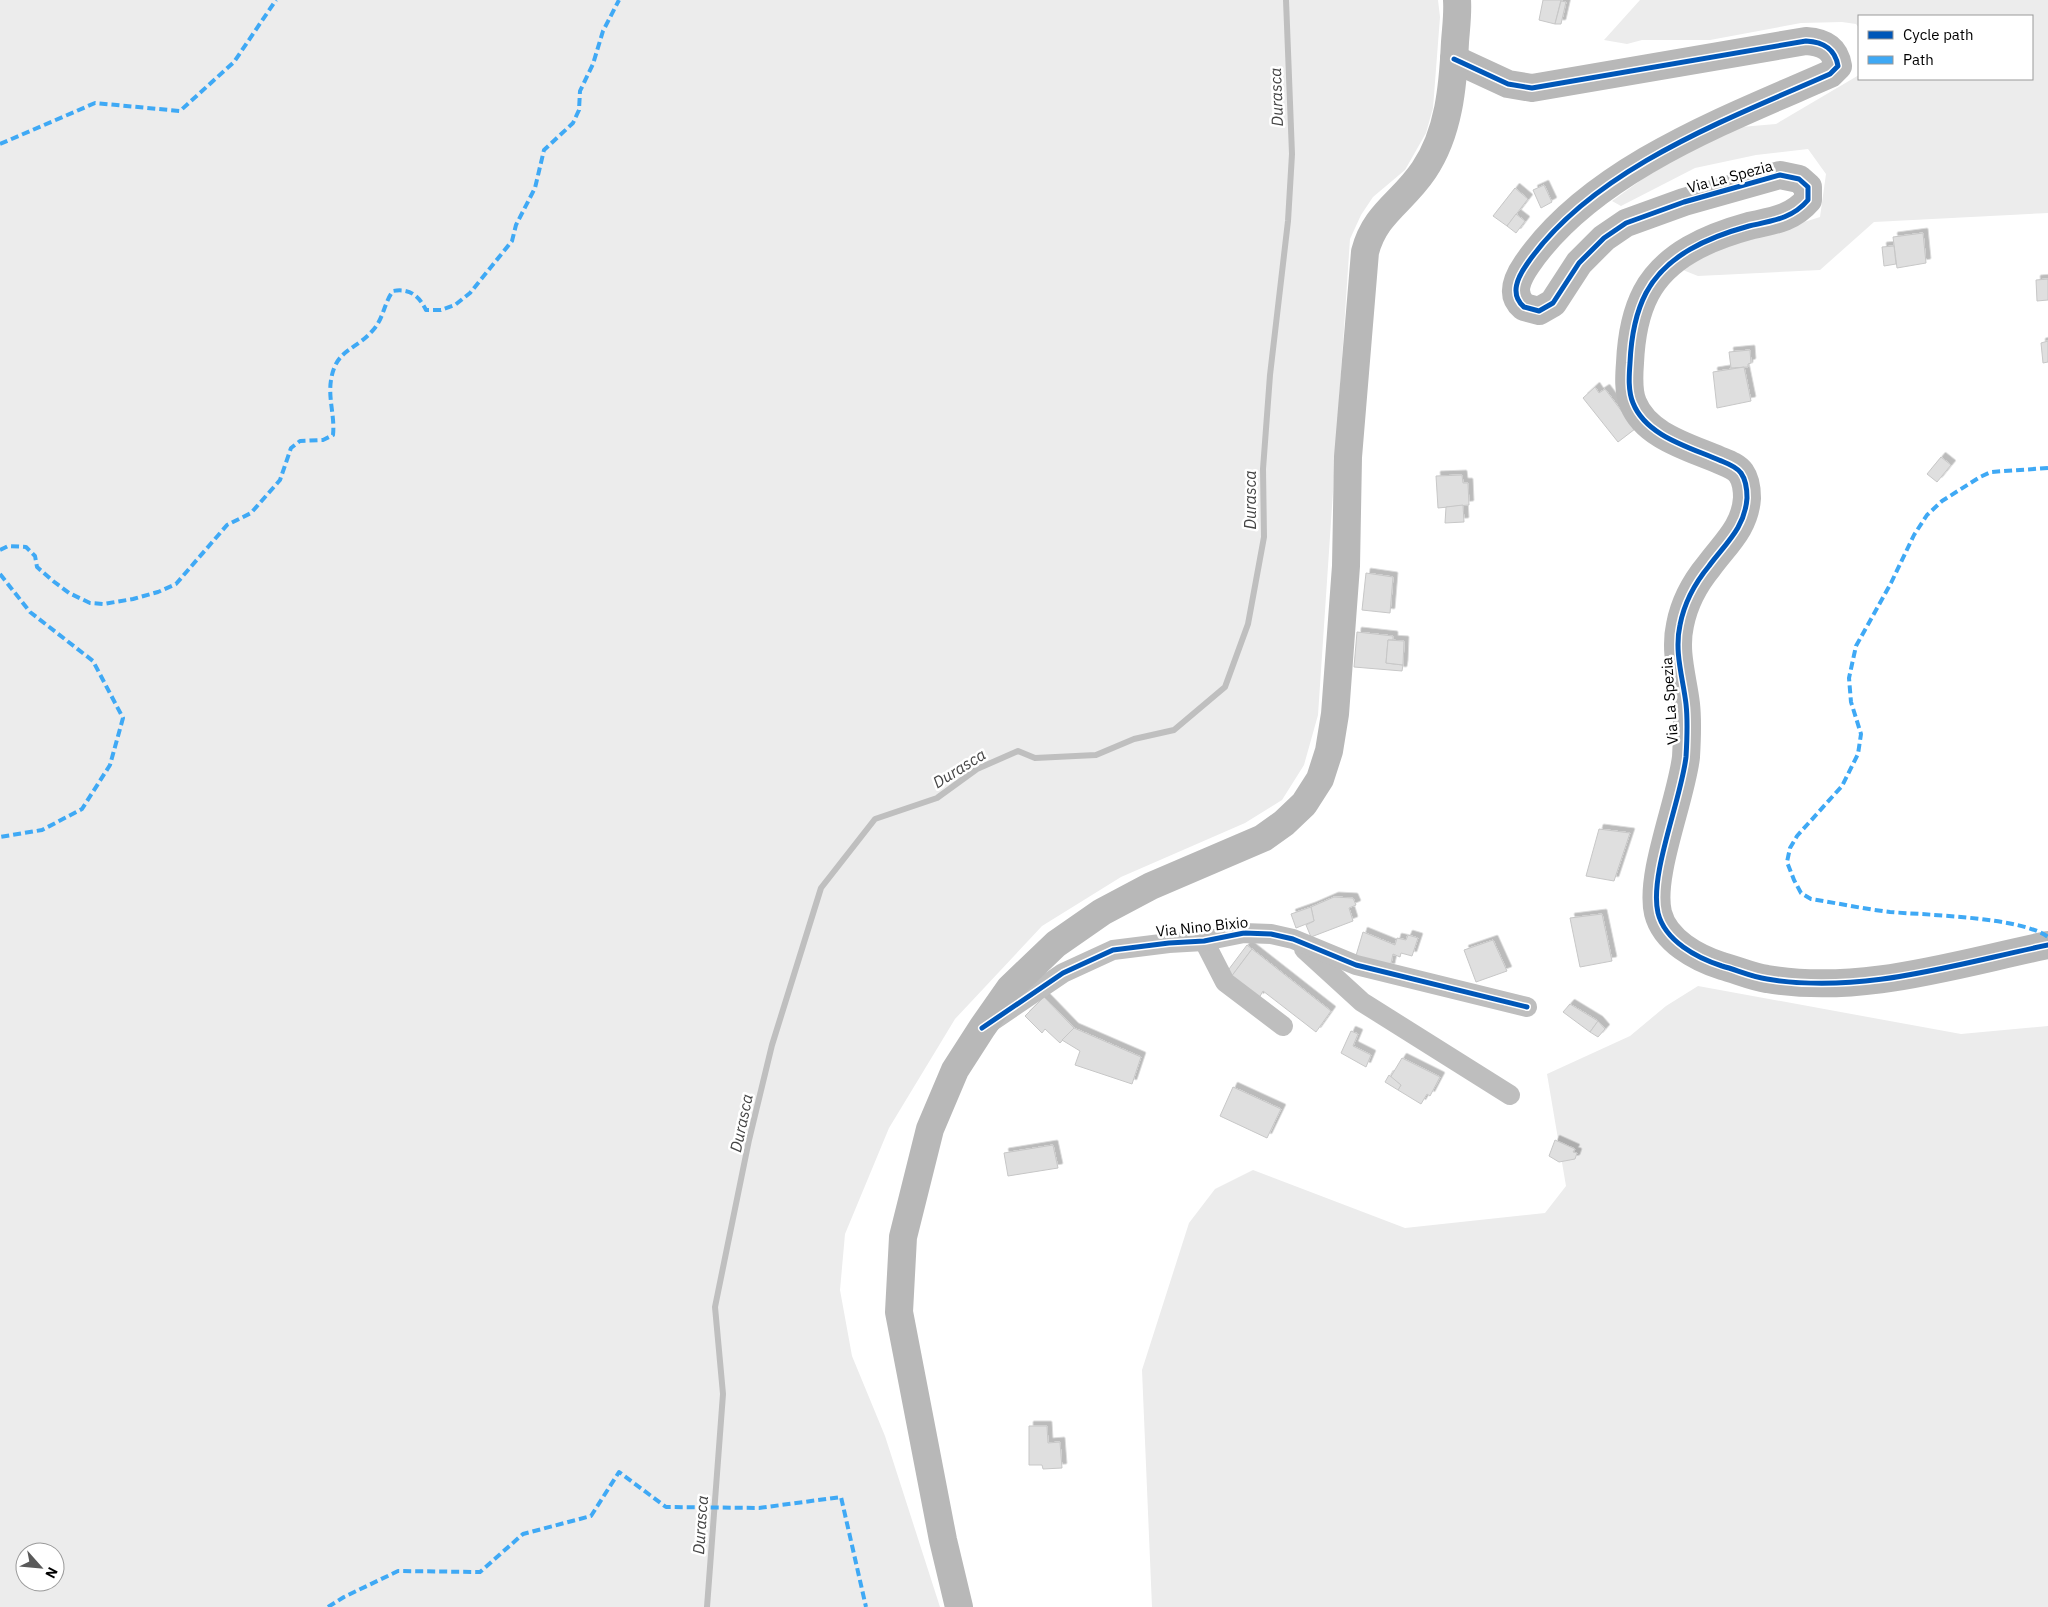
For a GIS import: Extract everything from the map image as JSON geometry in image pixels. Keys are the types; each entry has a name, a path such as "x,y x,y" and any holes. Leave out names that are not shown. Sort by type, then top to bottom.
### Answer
{"street":[{"path":"959,1607 943,1540 899,1312 903,1237 930,1129 955,1070 982,1028 1010,988 1056,944 1102,912 1150,886 1263,838 1284,823 1304,804 1320,779 1329,751 1335,714 1346,566 1348,457 1365,252 1370,234 1379,218 1405,196 1425,169 1440,141 1448,109 1454,59 1456,0"},
{"name":"Via La Spezia","path":"1454,59 1508,84 1532,88 1806,41 1822,43 1835,55 1838,66 1830,74 1712,127 1656,156 1579,206 1538,248 1524,267 1515,288 1518,303 1524,307 1539,311 1553,303 1579,263 1604,238 1626,223 1684,202 1780,175 1799,179 1808,187 1808,200 1792,214 1724,233 1673,260 1658,273 1645,296 1634,333 1629,383 1632,400 1639,414 1653,430 1674,441 1730,464 1741,471 1747,491 1745,512 1740,527 1695,586 1679,627 1678,659 1686,704 1688,740 1684,775 1656,892 1659,918 1670,934 1689,952 1705,960 1764,979 1816,984 1878,981 2048,945"},
{"name":"Via Nino Bixio","path":"982,1028 1063,973 1113,950 1204,941 1244,933 1271,934 1293,939 1356,965 1527,1007"},
{"path":"1293,939 1362,1002 1510,1095"},
{"path":"1204,941 1224,982 1283,1026"},
{"name":"Via Nino Bixio","path":"1426,967 1460,992"}],"shaded area":[{"path":"0,0 1438,0 1440,17 1433,108 1426,133 1405,170 1373,197 1361,215 1350,239 1318,715 1304,765 1282,800 1245,823 1121,877 1042,926 955,1019 889,1128 845,1234 840,1290 852,1356 885,1436 940,1607 0,1607"},
{"path":"1640,0 2048,0 2048,213 1874,222 1820,270 1698,276 1683,270 1712,251 1820,217 1826,174 1808,149 1756,155 1695,168 1621,206 1612,201 1644,178 1700,144 1741,127 1776,124 1858,76 1858,80 2033,80 2033,15 1858,15 1858,27 1856,24 1842,22 1801,23 1710,40 1642,40 1627,44 1604,40"},
{"path":"1698,986 1961,1034 2048,1026 2048,1607 1152,1607 1142,1370 1189,1223 1215,1189 1253,1170 1405,1228 1545,1213 1566,1186 1547,1074 1630,1036 1666,1006"}],"building":[{"path":"1543,0 1561,0 1555,24 1539,20"},
{"path":"1561,1 1566,2 1561,24 1555,24"},
{"path":"1544,185 1552,202 1541,208 1533,190"},
{"path":"1515,188 1528,199 1507,226 1493,216"},
{"path":"1516,214 1525,221 1516,233 1507,226"},
{"path":"1923,233 1926,263 1897,268 1893,237"},
{"path":"1894,246 1896,264 1884,266 1882,247"},
{"path":"2048,279 2048,300 2037,301 2036,280"},
{"path":"2048,341 2048,362 2043,363 2041,343"},
{"path":"1750,350 1751,363 1748,364 1748,367 1731,368 1729,352"},
{"path":"1744,367 1751,401 1717,408 1713,372"},
{"path":"1595,387 1599,393 1605,389 1635,429 1618,442 1583,398"},
{"path":"1941,457 1951,465 1937,482 1927,474"},
{"path":"1462,475 1463,483 1468,483 1469,505 1438,508 1436,476"},
{"path":"1463,505 1464,522 1445,523 1446,507"},
{"path":"1366,573 1393,577 1390,613 1362,610"},
{"path":"1357,632 1393,636 1393,640 1388,640 1386,663 1403,665 1402,671 1354,667"},
{"path":"1388,640 1404,641 1403,665 1386,663"},
{"path":"1599,829 1630,833 1614,881 1586,876"},
{"path":"1334,897 1353,898 1356,905 1349,908 1353,921 1311,937 1306,925 1314,921 1311,907"},
{"path":"1311,907 1314,921 1296,928 1291,914"},
{"path":"1602,914 1612,961 1580,967 1570,918"},
{"path":"1363,932 1395,945 1397,938 1406,940 1408,935 1418,938 1412,956 1401,953 1400,957 1393,954 1390,968 1355,959"},
{"path":"1493,940 1507,971 1476,982 1464,950"},
{"path":"1247,945 1252,949 1231,977 1226,973"},
{"path":"1252,949 1331,1011 1316,1032 1263,991 1259,998 1231,977"},
{"path":"1044,997 1074,1028 1060,1043 1045,1029 1042,1033 1025,1016"},
{"path":"1570,1004 1598,1021 1590,1032 1563,1012"},
{"path":"1598,1021 1605,1029 1598,1037 1590,1032"},
{"path":"1074,1028 1141,1057 1132,1084 1075,1065 1080,1051 1062,1040"},
{"path":"1351,1031 1358,1034 1353,1046 1371,1055 1366,1067 1341,1053"},
{"path":"1402,1058 1440,1077 1430,1096 1427,1094 1421,1104 1398,1090 1401,1085 1390,1078"},
{"path":"1389,1075 1401,1085 1398,1090 1385,1082"},
{"path":"1233,1087 1281,1109 1267,1138 1220,1116"},
{"path":"1555,1140 1575,1149 1573,1152 1577,1153 1575,1159 1559,1162 1549,1156"},
{"path":"1053,1145 1058,1168 1008,1176 1004,1153"},
{"path":"1029,1426 1047,1426 1048,1443 1060,1442 1062,1468 1043,1469 1042,1465 1029,1465"}],"waterway":[{"name":"Durasca","path":"707,1607 723,1394 715,1307 749,1140 772,1045 821,888 875,819 937,798 977,769 1018,751 1035,758 1096,755 1134,739 1174,730 1225,687 1248,624 1264,537 1263,469 1270,375 1288,221 1292,154 1286,0"}],"marked path":[{"path":"0,144 95,103 180,111 234,62 276,0"},
{"path":"0,550 8,546 26,547 35,556 37,567 69,593 90,603 103,604 133,599 158,592 176,584 227,525 251,513 280,480 291,448 300,441 323,440 333,435 330,387 337,362 374,329 393,291 399,290 413,294 426,310 441,310 455,305 470,293 512,241 516,225 535,188 544,150 573,123 579,110 580,91 593,64 603,31 619,0"},
{"path":"2048,468 1991,472 1942,501 1927,515 1914,535 1891,583 1856,646 1849,678 1851,702 1861,734 1858,754 1842,786 1797,836 1790,848 1787,862 1801,893 1811,899 1890,912 1996,921 2035,930 2048,937"},
{"path":"0,574 30,612 93,661 123,718 110,765 82,809 42,830 0,837"},
{"path":"328,1607 344,1597 398,1571 480,1572 523,1534 591,1516 619,1472 666,1507 759,1508 841,1497 866,1607"}],"cycle path":[{"path":"1454,59 1508,84 1532,88 1806,41 1818,43 1831,50 1838,66 1830,74 1749,109 1665,150 1625,174 1587,201 1554,230 1527,264 1518,280 1516,291 1519,302 1524,307 1539,311 1553,303 1579,263 1604,238 1626,223 1684,202 1780,175 1799,179 1808,187 1808,200 1788,215 1773,221 1734,230 1704,242 1677,258 1665,268 1646,293 1634,327 1629,383 1631,398 1639,414 1648,424 1670,439 1736,468 1744,479 1747,495 1745,509 1738,527 1695,587 1684,609 1680,625 1678,645 1687,711 1686,757 1658,879 1656,897 1658,913 1667,932 1683,947 1702,958 1756,977 1802,983 1838,983 1908,975 2048,945"},
{"path":"982,1028 1063,973 1113,950 1204,941 1244,933 1271,934 1293,939 1356,965 1527,1007"}]}
